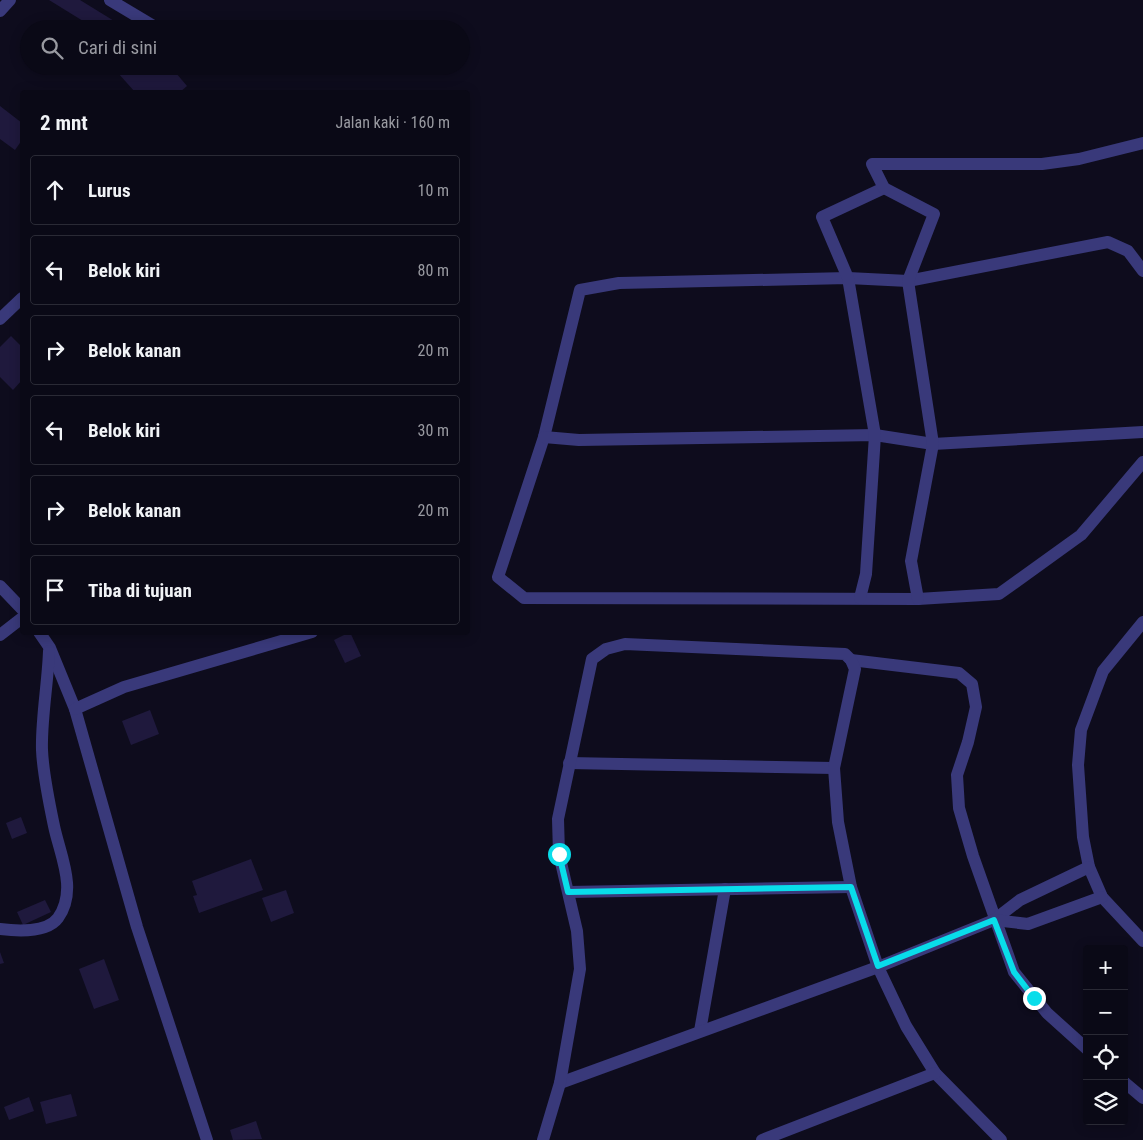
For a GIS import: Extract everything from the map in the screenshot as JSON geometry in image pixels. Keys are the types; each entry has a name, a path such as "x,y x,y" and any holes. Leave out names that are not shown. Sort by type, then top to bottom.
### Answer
{"street":[{"path":"0,11 10,0"},
{"path":"110,0 142,20"},
{"path":"918,599 911,561 933,444 908,281 934,214 884,188 872,164 1042,164 1079,159 1143,143"},
{"path":"860,598 866,574 875,435 848,278 822,217 884,188"},
{"path":"1143,272 1128,251 1108,242 908,281 848,278 619,284 580,290 544,437 498,577 524,598 918,599 999,594 1081,535 1143,462"},
{"path":"0,319 20,300"},
{"path":"544,437 579,440 875,435 933,444 1143,432"},
{"path":"0,586 20,607"},
{"path":"0,635 20,620"},
{"path":"1143,622 1103,671 1081,730 1078,765 1083,838 1089,867 1102,897 1143,941"},
{"path":"42,635 50,648 75,709 137,927 207,1140"},
{"path":"75,709 124,688 302,635"},
{"path":"543,1140 560,1082 580,969 577,931 559,854 558,819 592,659 606,649 624,644 844,654 852,660 856,669 834,768 838,822 851,887 878,966 906,1026 935,1073 1001,1140"},
{"path":"0,929 14,930 42,927 58,919 67,895 66,872 53,825 42,750 50,648"},
{"path":"852,660 959,673 972,684 976,707 968,742 957,774 959,808 994,920 1014,972 1047,1013 1083,1044"},
{"path":"569,763 834,768"},
{"path":"560,1082 878,966 994,920 1020,900 1089,867"},
{"path":"568,892 851,887"},
{"path":"700,1031 725,889"},
{"path":"994,920 1028,924 1102,897"},
{"path":"762,1140 935,1073"},
{"path":"1128,1085 1143,1098"}],"building":[{"path":"49,0 80,0 112,20 81,20"},
{"path":"120,75 178,75 187,86 182,90 133,90"},
{"path":"0,106 20,121 20,143 15,150 0,139"},
{"path":"11,336 20,345 20,382 13,390 0,377 0,347"},
{"path":"344,635 351,635 361,656 345,663 334,640"},
{"path":"150,710 159,734 131,745 122,721"},
{"path":"21,817 27,833 12,839 6,823"},
{"path":"251,859 263,890 199,913 193,896 197,895 192,881"},
{"path":"286,890 294,913 271,922 262,898"},
{"path":"45,900 51,912 23,925 17,912"},
{"path":"0,952 4,963 0,964"},
{"path":"104,959 119,1000 94,1009 79,969"},
{"path":"71,1094 77,1116 46,1124 40,1102"},
{"path":"29,1097 34,1111 9,1120 4,1107"},
{"path":"256,1121 262,1139 233,1140 230,1130"}],"route":[{"path":"559,854 568,892 851,887 878,966 994,920 1014,972 1034,998"}]}
